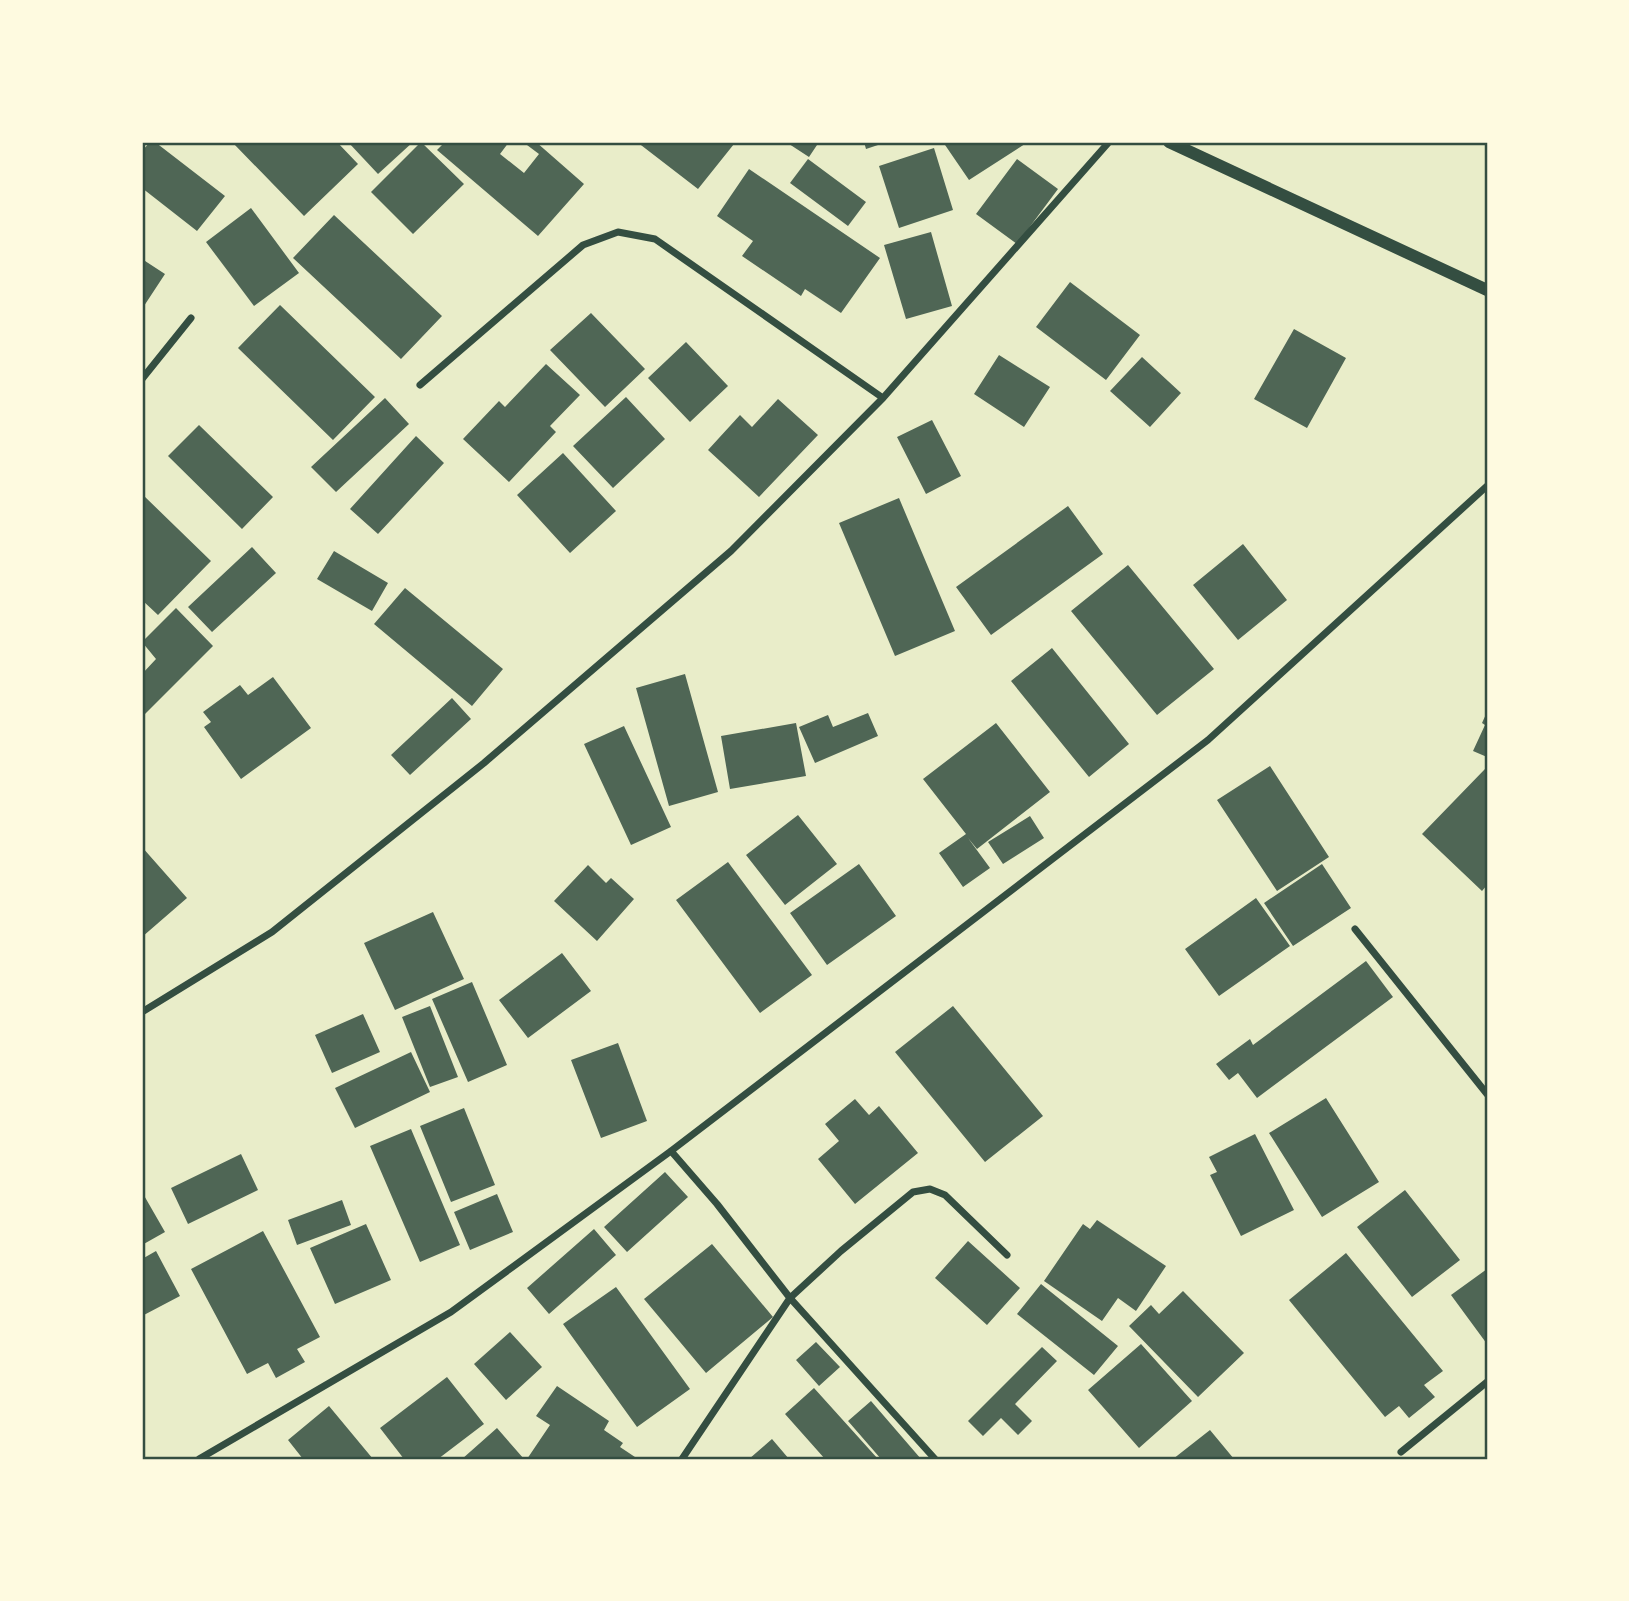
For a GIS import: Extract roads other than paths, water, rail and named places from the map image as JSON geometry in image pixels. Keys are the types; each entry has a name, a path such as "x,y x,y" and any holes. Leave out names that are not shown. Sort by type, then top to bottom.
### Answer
{"street":[{"path":"142,1012 272,932 484,763 731,551 883,398 1109,142"},
{"path":"1169,142 1487,290"},
{"path":"421,384 583,245 618,232 655,239 883,398"},
{"path":"142,379 191,318"},
{"path":"199,1459 451,1312 671,1151 1208,740 1487,486"},
{"path":"1355,929 1487,1094"},
{"path":"671,1151 790,1298 934,1459"},
{"path":"682,1459 790,1298 841,1251 913,1192 930,1189 945,1195 1007,1255"},
{"path":"1401,1452 1487,1382"}]}
